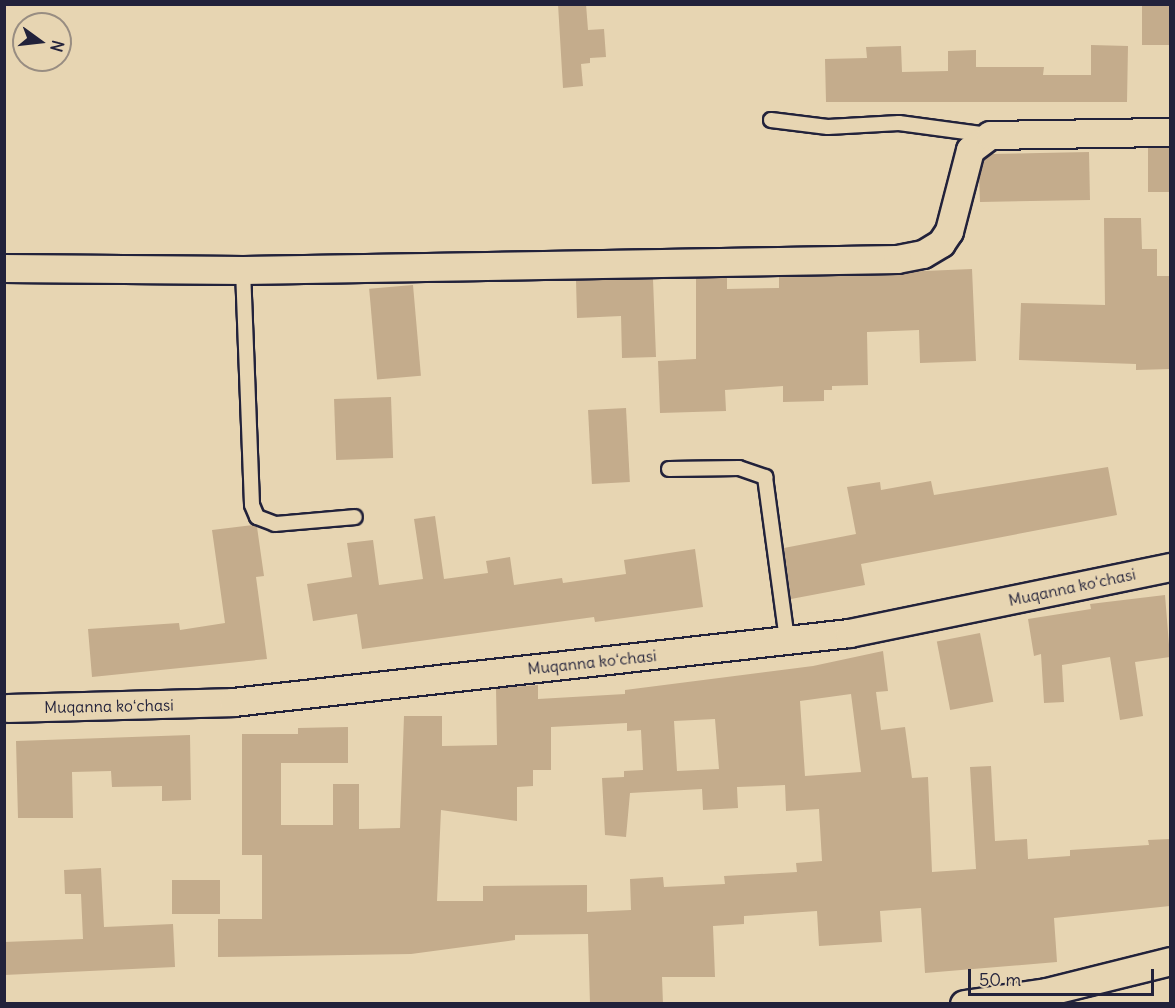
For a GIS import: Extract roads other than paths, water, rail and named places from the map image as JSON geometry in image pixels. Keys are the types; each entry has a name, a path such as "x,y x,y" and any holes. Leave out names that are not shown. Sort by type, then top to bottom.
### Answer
{"street":[{"path":"4,268 243,270 897,259 923,254 941,243 952,222 970,150 990,135 1170,132"},
{"name":"Muqanna koʻchasi","path":"8,708 233,702 849,633 1170,567"},
{"path":"964,1004 1046,992 1170,961"}],"lane":[{"path":"771,120 828,127 899,123 990,135"},
{"path":"243,270 252,505 256,517 275,524 354,517"},
{"path":"669,469 739,468 765,477 787,640"}]}
